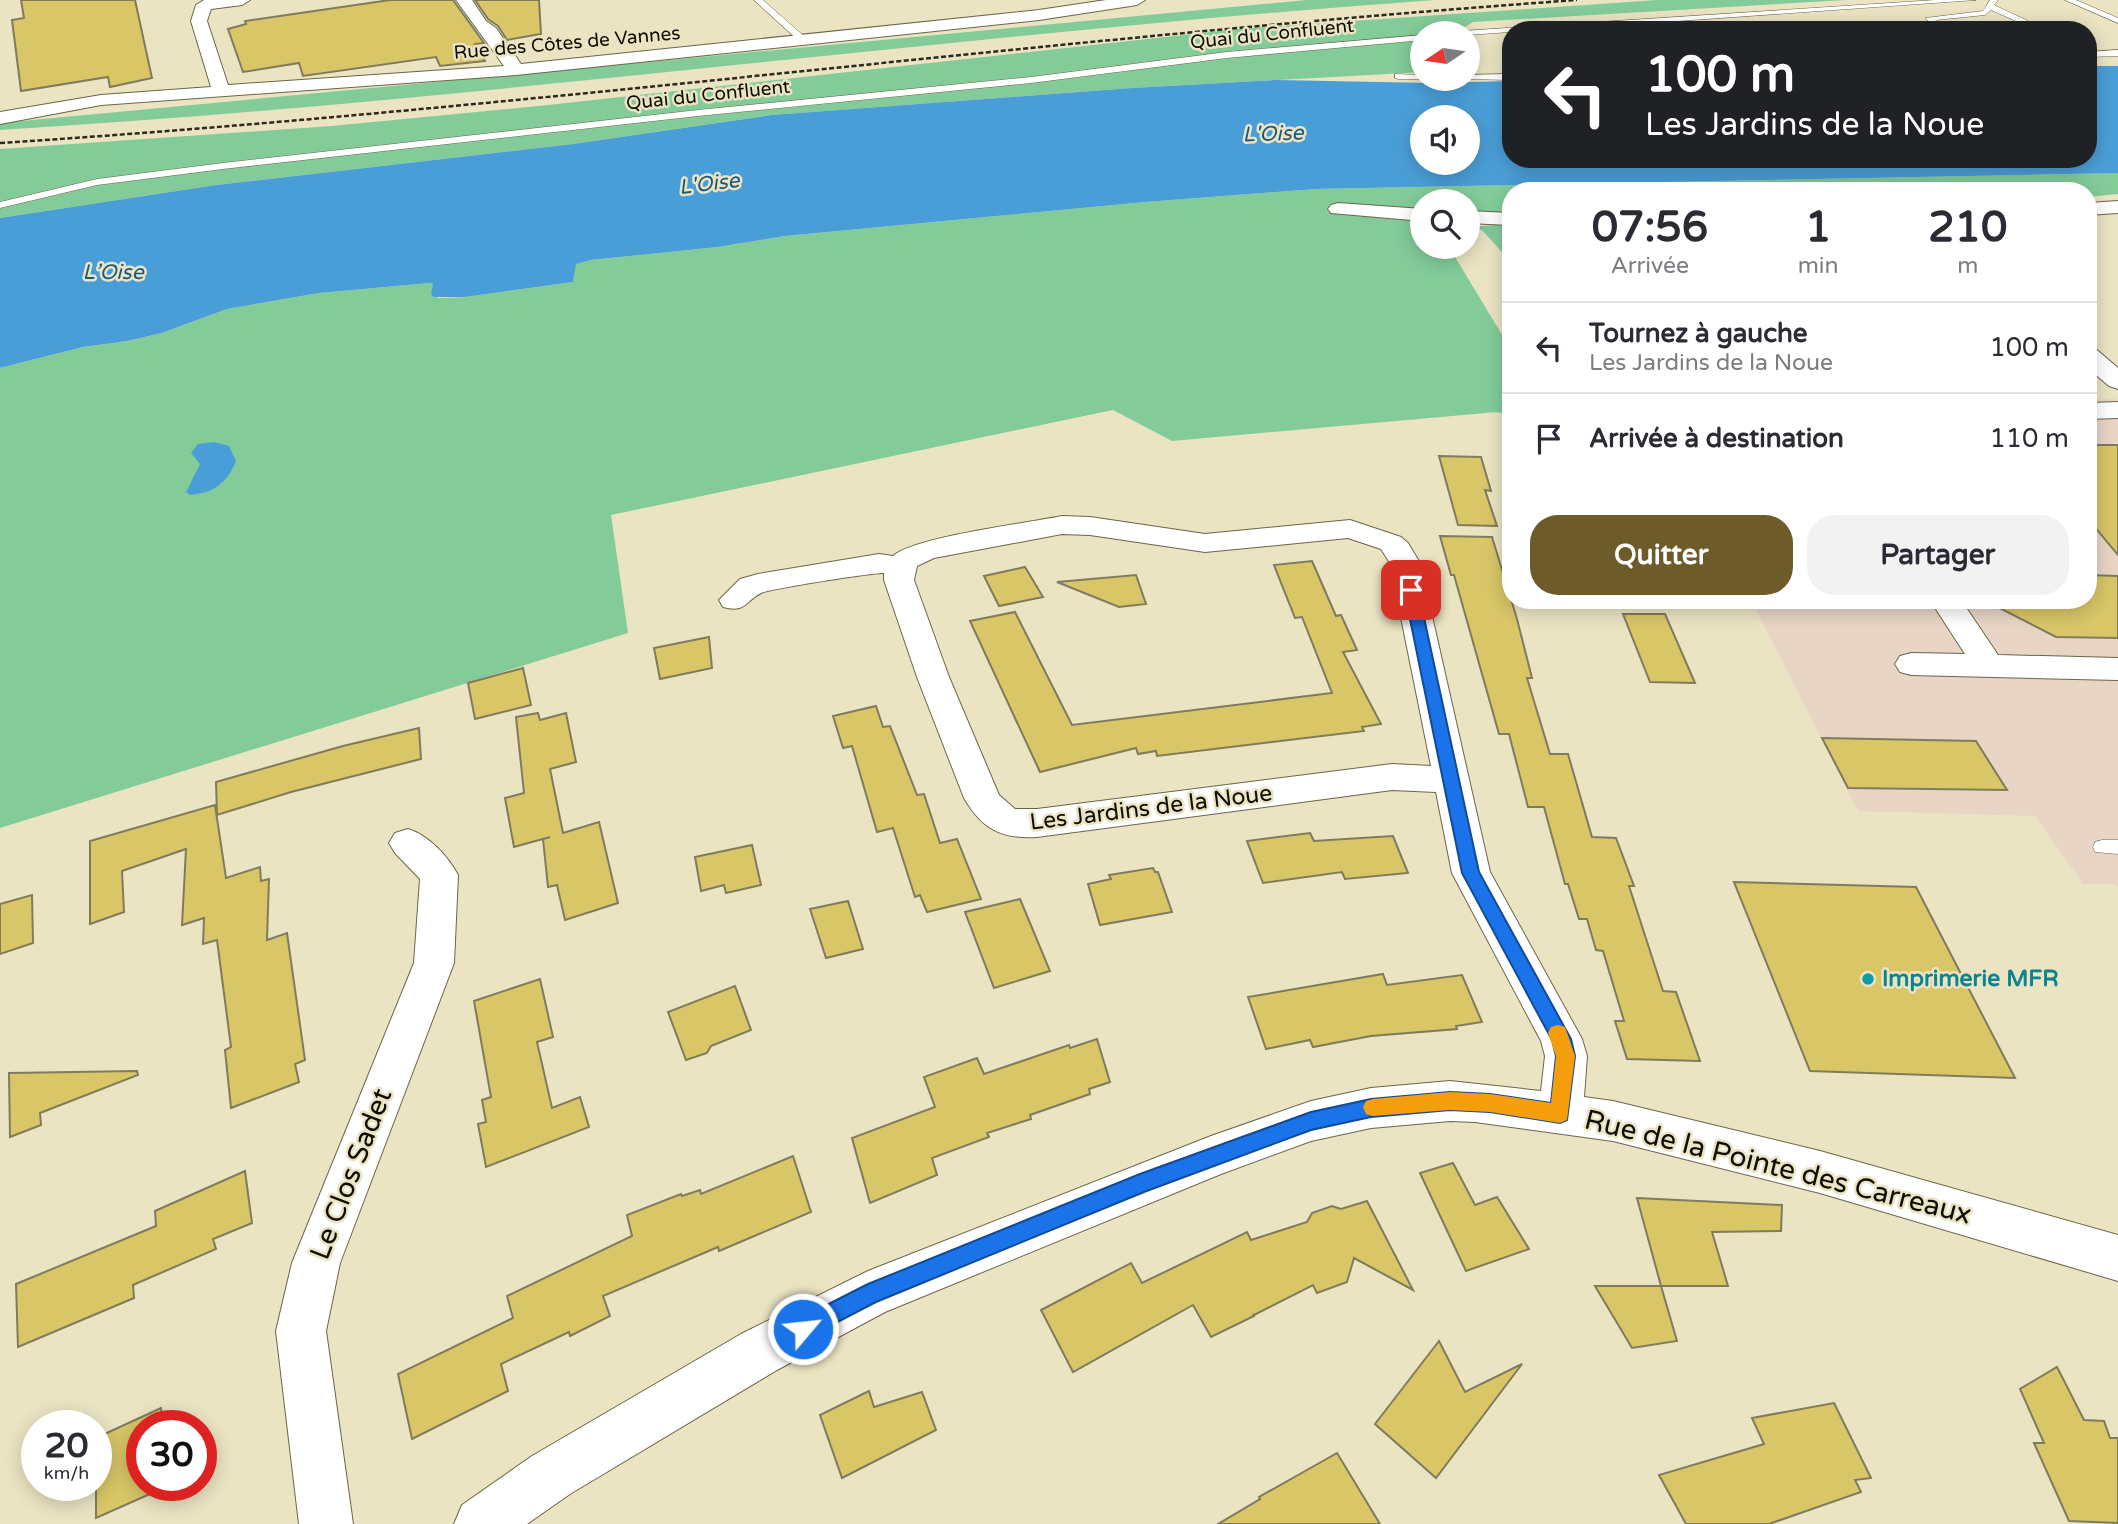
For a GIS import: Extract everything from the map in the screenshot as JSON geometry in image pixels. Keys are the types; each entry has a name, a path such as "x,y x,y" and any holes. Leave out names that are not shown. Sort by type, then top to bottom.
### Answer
{"street":[{"path":"220,92 219,78 199,22 204,5 242,0"},
{"path":"464,0 480,24 490,31 516,70"},
{"name":"Rue des Côtes de Vannes","path":"0,118 94,101 516,70 1039,15 1137,0"},
{"path":"2097,208 2118,207"},
{"path":"1338,209 1410,213"},
{"path":"1480,217 1502,219"},
{"path":"2097,363 2118,381"},
{"path":"2097,411 2118,410"},
{"path":"734,600 751,586 758,584 879,563 899,567 908,558 928,550 1062,525 1090,526 1205,543 1350,529 1374,535 1398,549 1405,563 1471,873 1561,1039 1566,1056 1560,1114"},
{"name":"Les Jardins de la Noue","path":"899,567 898,580 928,665 982,798 993,814 1006,821 1018,824 1037,823 1392,777 1450,780"},
{"path":"1951,609 1989,666"},
{"path":"1911,664 2118,668"},
{"name":"Le Clos Sadet","path":"326,1524 301,1331 316,1263 434,963 439,874 408,843"},
{"name":"Rue de la Pointe des Carreaux","path":"481,1524 563,1468 759,1352 868,1295 1140,1184 1311,1121 1371,1108 1450,1101 1490,1103 1613,1121 1807,1169 2118,1258"}],"lane":[{"path":"758,0 803,40"},
{"path":"1648,21 1972,0"},
{"path":"2069,0 2118,21"},
{"path":"1932,21 1929,18 1985,13 1992,3 2026,21"},
{"path":"1480,32 1502,30"},
{"name":"Quai du Confluent","path":"0,205 97,182 223,166 698,113 1031,80 1252,53 1410,38"},
{"path":"2097,54 2118,53"},
{"path":"2097,62 2118,61"},
{"path":"1398,76 1410,77"},
{"path":"1480,78 1502,77"}],"shaded area":[{"path":"2115,399 2118,402 2118,887 2116,884 2083,884 2035,816 1858,811 1756,609 2097,609 2097,400"}],"green space":[{"path":"1307,0 1435,0 1076,31 359,102 0,130 0,123"},
{"path":"1657,0 1846,0 1480,22 1410,21 1410,73 1132,88 772,115 573,144 216,185 0,218 0,149 332,126 548,105 1238,29"},
{"path":"2118,173 2118,194 2097,196 2097,182 1667,182"},
{"path":"1502,185 1502,213 1480,212 1480,189 1410,189 1410,259 1456,259 1502,335 1502,413 1172,441 1113,410 611,515 628,633 0,828 0,368 83,347 162,333 227,309 319,293 430,283 433,284 438,298 465,297 573,282 575,264 591,260 718,247 785,236 1145,202 1316,189"},
{"path":"1502,225 1502,252 1480,226"}],"water":[{"name":"L’Oise","path":"2097,66 2118,66 2118,173 1667,182 1502,182 1502,185 1316,189 1145,202 785,236 718,247 591,260 576,264 573,282 465,297 434,297 431,294 433,284 430,283 319,293 227,309 162,333 83,347 0,368 0,218 216,185 573,144 772,115 1276,80 1410,83 1410,91 1480,91 1480,82 1502,81 1502,168 2097,168"},
{"path":"214,442 229,446 236,461 219,486 190,495 186,492 200,464 191,453 198,444"}],"building":[{"path":"21,0 135,0 152,78 110,87 108,77 21,91 12,20 24,18"},
{"path":"390,0 453,0 484,43 475,44 485,61 440,66 436,57 303,76 299,63 243,72 228,29 246,24 245,21"},
{"path":"475,0 539,0 541,34 507,40"},
{"path":"2097,445 2118,445 2118,555 2097,530"},
{"path":"1439,456 1481,457 1491,491 1485,490 1497,526 1458,525"},
{"path":"1440,536 1492,537 1502,570 1502,609 1514,609 1532,678 1527,678 1550,754 1568,754 1592,837 1616,838 1634,886 1629,886 1663,991 1676,992 1700,1061 1627,1059 1615,1021 1624,1021 1603,951 1596,950 1587,919 1579,919 1568,884 1565,884 1544,807 1528,807 1509,734 1499,734 1454,575 1451,575"},
{"path":"1312,561 1336,616 1341,615 1357,650 1343,652 1381,724 1362,727 1364,731 1157,756 1156,751 1138,754 1136,748 1040,772 970,621 1015,612 1072,725 1332,693 1302,617 1295,618 1274,565"},
{"path":"1025,567 1043,597 999,606 984,576"},
{"path":"1136,575 1146,604 1119,607 1057,582"},
{"path":"2097,575 2118,576 2118,638 2056,637 2002,609 2097,609"},
{"path":"1623,614 1665,614 1695,683 1650,682"},
{"path":"709,637 712,668 660,679 654,648"},
{"path":"523,668 531,705 475,719 468,683"},
{"path":"876,706 883,727 890,726 917,795 924,794 940,843 957,839 981,899 927,912 920,895 915,897 893,828 877,832 852,746 843,748 833,716"},
{"path":"538,713 540,720 566,713 576,762 550,769 563,833 599,822 618,903 565,920 557,885 548,887 543,839 550,837 514,847 505,798 524,793 516,717"},
{"path":"419,728 421,759 291,792 217,815 216,782 343,746"},
{"path":"1822,738 1976,741 2007,790 1848,788"},
{"path":"215,805 226,878 260,867 261,881 269,879 267,940 287,933 305,1060 295,1064 299,1082 231,1108 225,1050 231,1047 217,940 203,944 204,918 182,925 186,849 122,871 124,912 90,924 90,841"},
{"path":"1310,833 1314,841 1393,836 1408,873 1345,879 1342,872 1263,883 1247,841"},
{"path":"752,845 761,885 726,893 724,885 701,891 695,857"},
{"path":"1153,868 1158,872 1172,912 1100,925 1088,884 1111,879 1109,875"},
{"name":"Imprimerie MFR","path":"1734,882 1916,887 2015,1078 1810,1071"},
{"path":"32,895 33,943 0,954 0,904"},
{"path":"1020,899 1050,971 994,988 965,912"},
{"path":"848,901 863,949 826,958 810,909"},
{"path":"1383,974 1387,985 1462,975 1482,1022 1456,1026 1457,1029 1371,1036 1313,1047 1310,1040 1266,1049 1248,997"},
{"path":"540,979 553,1037 537,1042 552,1108 580,1097 589,1127 486,1167 478,1124 486,1122 482,1100 491,1097 474,1001"},
{"path":"735,986 751,1030 711,1046 707,1053 686,1060 668,1012"},
{"path":"1097,1039 1110,1082 1089,1089 1090,1094 1030,1115 1031,1119 987,1133 989,1137 932,1158 937,1175 870,1203 852,1138 935,1107 924,1077 977,1058 984,1074 1069,1045 1070,1048"},
{"path":"137,1071 138,1075 40,1113 41,1125 10,1137 9,1073"},
{"path":"793,1156 811,1212 719,1251 718,1247 603,1296 610,1316 570,1336 569,1332 501,1364 508,1391 412,1439 398,1374 513,1318 507,1296 632,1236 627,1215 681,1194 682,1196 700,1190 701,1194"},
{"path":"1453,1163 1475,1205 1497,1197 1529,1249 1466,1271 1420,1173"},
{"path":"245,1171 252,1223 213,1239 216,1249 133,1285 134,1298 18,1347 16,1284 156,1226 155,1211"},
{"path":"1637,1198 1782,1205 1781,1231 1712,1232 1728,1286 1661,1286"},
{"path":"1367,1201 1413,1290 1354,1258 1347,1282 1317,1293 1313,1285 1211,1337 1193,1305 1073,1372 1041,1310 1131,1263 1142,1283 1247,1232 1251,1240 1307,1222 1312,1213 1332,1206 1341,1209"},
{"path":"1595,1286 1661,1286 1677,1341 1632,1348"},
{"path":"1439,1341 1465,1392 1522,1364 1436,1478 1375,1424"},
{"path":"2057,1367 2084,1420 2104,1421 2110,1438 2118,1438 2118,1523 2069,1521 2034,1443 2044,1443 2020,1389"},
{"path":"869,1391 874,1407 922,1392 936,1430 842,1478 820,1415"},
{"path":"1834,1403 1871,1478 1855,1480 1861,1492 1769,1524 1686,1524 1659,1475 1764,1444 1752,1418"},
{"path":"126,1424 126,1501 134,1501 96,1518 96,1501 112,1501 112,1431"},
{"path":"1337,1453 1380,1524 1218,1524 1260,1499 1259,1497"}],"railway":[{"path":"0,143 395,112 1182,33 1577,0"}],"slow traffic":[{"path":"1373,1107 1450,1101 1490,1103 1560,1114 1566,1056 1558,1033"}],"place":[{"name":"Imprimerie MFR","path":"1868,979"}],"route":[{"path":"803,1329 868,1295 1140,1184 1311,1121 1371,1108 1450,1101 1490,1103 1560,1114 1566,1056 1561,1039 1471,873 1411,590"}],"water label":[{"name":"L'Oise","path":"1273,134"},
{"name":"L'Oise","path":"709,184"}]}
